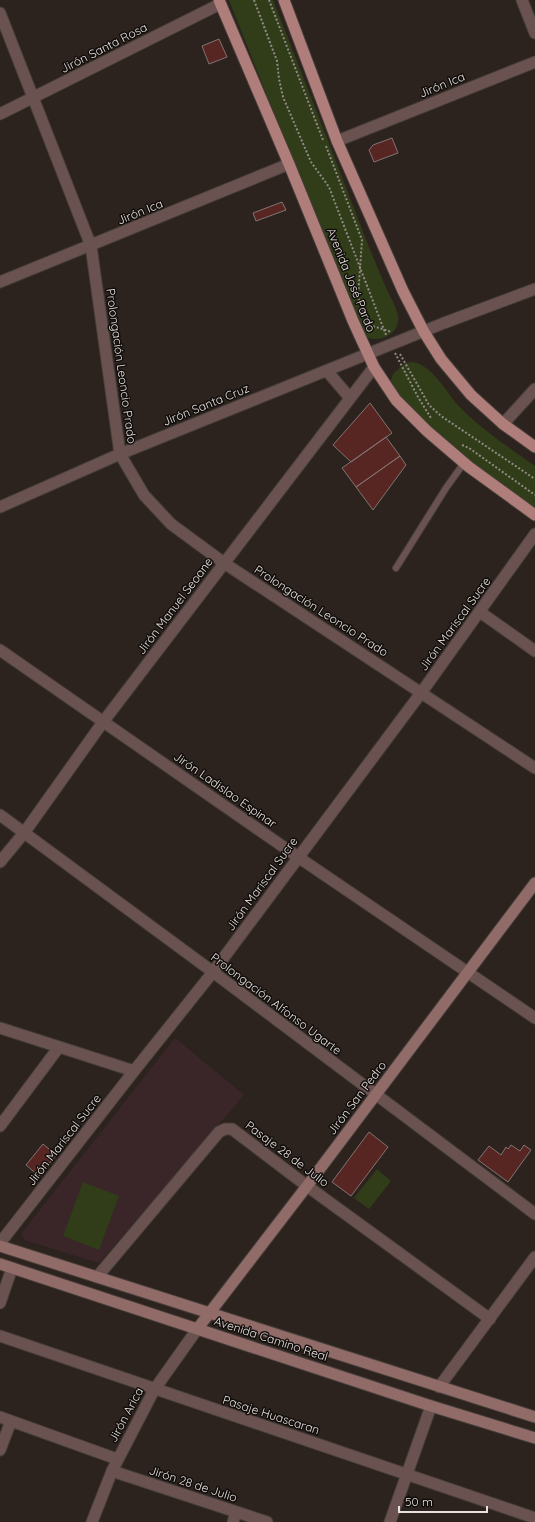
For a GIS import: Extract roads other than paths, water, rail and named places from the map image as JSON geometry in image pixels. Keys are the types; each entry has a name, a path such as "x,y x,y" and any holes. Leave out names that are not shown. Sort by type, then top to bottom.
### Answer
{"main road":[{"path":"284,0 336,141 403,291 424,332 441,359 472,395 503,424 535,447"},
{"name":"Avenida José Pardo","path":"219,2 374,367 396,400 427,431 464,463 535,515"},
{"name":"Jirón San Pedro","path":"198,1328 376,1095 535,883"},
{"name":"Avenida Camino Real","path":"0,1244 208,1313 535,1417"},
{"name":"Avenida Camino Real","path":"0,1264 431,1406 535,1438"}],"street":[{"path":"522,0 535,33"},
{"name":"Jirón Santa Rosa","path":"0,114 219,2"},
{"name":"Prolongación Leoncio Prado","path":"0,13 91,246 120,454 144,495 171,524 224,563 422,692 535,768"},
{"name":"Jirón Ica","path":"336,141 535,62"},
{"name":"Jirón Ica","path":"0,282 289,164"},
{"path":"424,332 535,289"},
{"name":"Jirón Santa Cruz","path":"0,507 120,454 424,332"},
{"name":"Jirón Manuel Seoane","path":"0,862 24,833 103,722 374,367"},
{"path":"327,371 350,398"},
{"path":"503,424 535,389"},
{"name":"Jirón Mariscal Sucre","path":"0,1244 213,972 422,692 535,534"},
{"path":"480,612 535,651"},
{"name":"Jirón Ladislao Espinar","path":"0,650 298,857 535,1018"},
{"name":"Prolongación Alfonso Ugarte","path":"0,815 213,972 535,1214"},
{"path":"0,1028 134,1071"},
{"path":"0,1126 59,1047"},
{"name":"Pasaje 28 de Julio","path":"97,1277 219,1132 225,1129 232,1129 307,1186 490,1318"},
{"path":"439,1387 535,1257"},
{"path":"0,1302 12,1268"},
{"name":"Jirón Arica","path":"92,1522 117,1459 154,1390 198,1328"},
{"name":"Pasaje Huascaran","path":"0,1336 154,1390 535,1518"},
{"path":"390,1522 431,1406"},
{"path":"0,1416 117,1459"},
{"path":"0,1450 11,1421"},
{"name":"Jirón 28 de Julio","path":"112,1471 234,1517 267,1522"}],"lane":[{"path":"396,568 446,488 464,463"}]}
